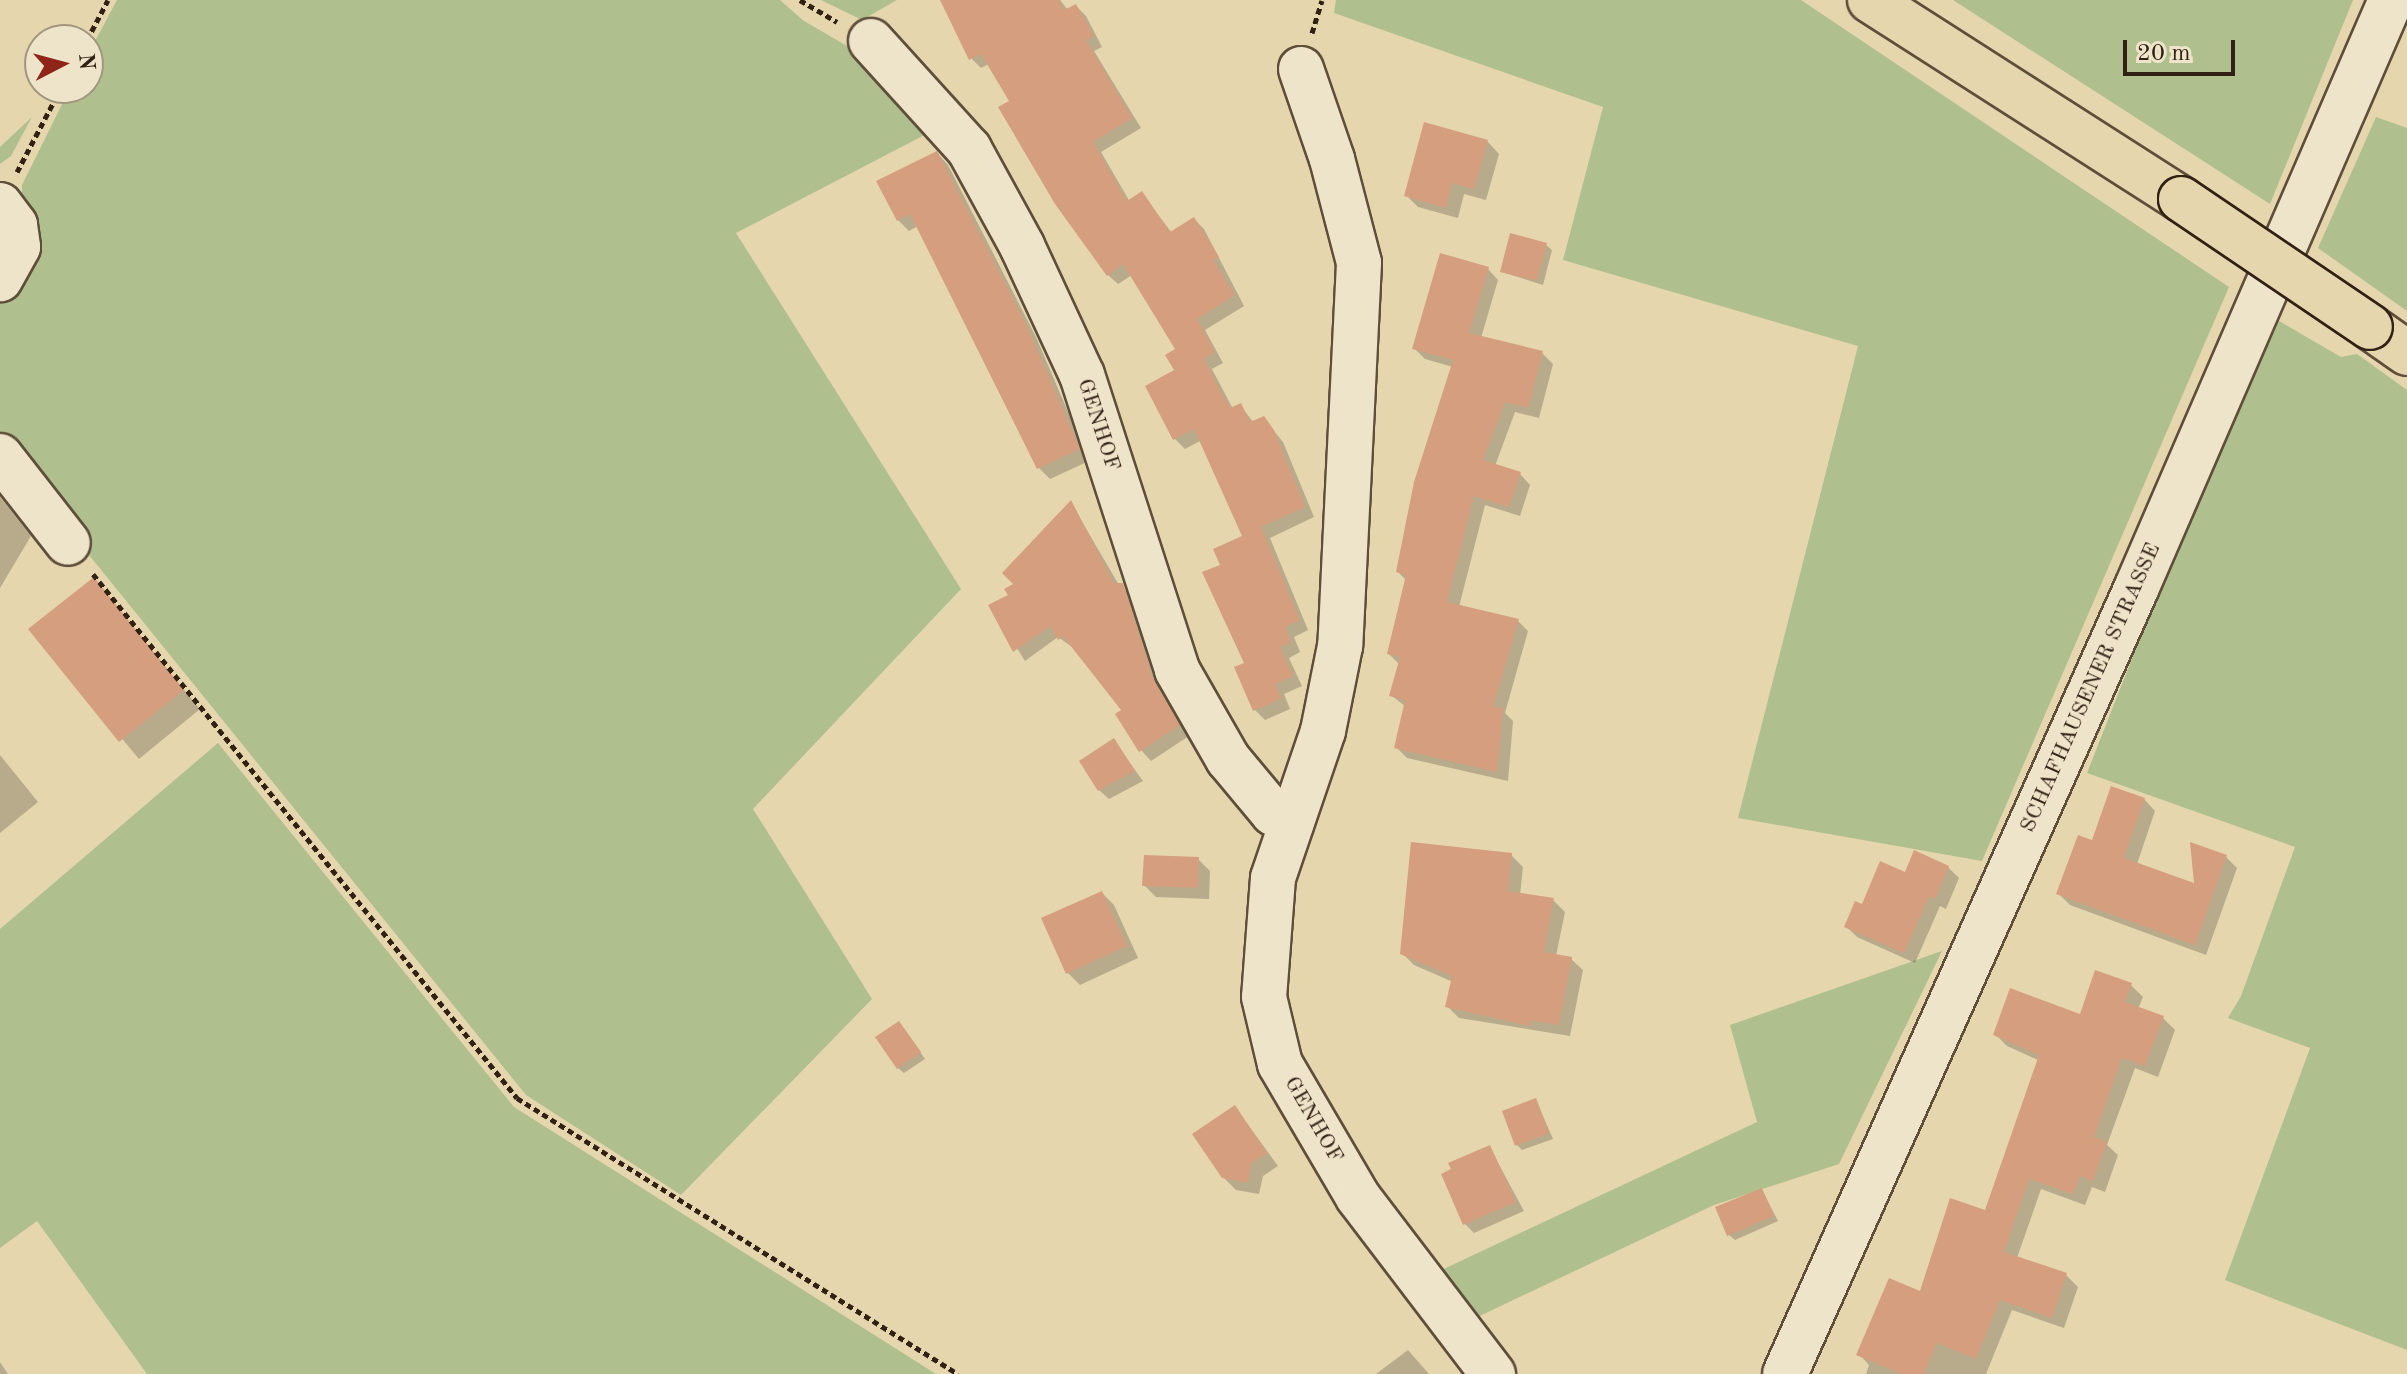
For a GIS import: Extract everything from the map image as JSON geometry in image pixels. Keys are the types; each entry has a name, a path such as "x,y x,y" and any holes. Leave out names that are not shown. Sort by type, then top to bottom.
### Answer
{"main road":[{"path":"1870,0 2181,199 2407,353"}],"street":[{"name":"SCHAFHAUSENER STRASSE","path":"1785,1374 2136,589 2391,0"},
{"name":"GENHOF","path":"871,41 969,149 1022,246 1082,375 1177,670 1228,759 1273,813 1292,823"},
{"name":"GENHOF","path":"1301,69 1332,159 1359,263 1340,646 1323,731 1273,878 1264,997 1280,1064 1358,1197 1493,1374"},
{"path":"0,279 18,247 7,192"},
{"path":"0,456 68,543"}],"path":[{"path":"95,24 108,0"},
{"path":"7,192 53,104"},
{"path":"68,543 517,1098 958,1374"}],"green space":[{"path":"117,0 780,0 804,21 866,57 936,129 736,233 961,589 753,809 872,999 681,1195 526,1095 0,445 0,302 23,270 22,185 62,104 104,104 104,24"},
{"path":"821,0 897,0 862,20"},
{"path":"1336,0 1801,0 2229,287 1982,861 1738,818 1858,346 1563,260 1603,107 1334,13"},
{"path":"1953,0 2353,0 2270,204"},
{"path":"32,117 11,156 0,164 0,147"},
{"path":"2376,117 2407,128 2407,311 2318,248"},
{"path":"2279,321 2341,357 2357,354 2407,390 2407,1350 2225,1280 2310,1048 2228,1018 2241,996 2295,847 2087,773 2168,567"},
{"path":"218,743 514,1107 936,1374 147,1374 37,1221 0,1248 0,929"},
{"path":"1942,951 1839,1164 1714,1205 1467,1322 1433,1274 1757,1122 1730,1025"}],"building":[{"path":"940,0 1059,0 1064,10 1076,4 1094,36 1086,40 1132,118 1093,142 1127,201 1142,191 1170,232 1194,217 1219,257 1213,260 1235,295 1197,319 1215,352 1204,359 1230,408 1241,403 1250,422 1264,416 1274,430 1305,507 1261,527 1300,620 1285,627 1291,642 1280,647 1293,676 1275,684 1282,698 1253,711 1234,667 1244,663 1202,572 1220,565 1213,549 1242,536 1194,429 1173,440 1145,386 1174,370 1165,355 1175,349 1123,264 1107,276 1055,204 998,107 1009,101 981,54 969,60"},
{"path":"1424,122 1488,140 1474,189 1452,183 1446,208 1404,196"},
{"path":"937,151 1026,324 1080,449 1037,469 910,214 897,221 876,181"},
{"path":"1510,233 1547,243 1537,281 1500,272"},
{"path":"1440,253 1489,267 1469,333 1543,351 1528,408 1505,402 1483,460 1521,472 1509,507 1474,496 1447,602 1519,619 1493,707 1503,708 1497,772 1394,748 1405,700 1389,696 1400,657 1387,654 1406,575 1396,572 1414,482 1453,360 1412,349"},
{"path":"1071,500 1114,583 1123,583 1153,678 1180,725 1139,752 1115,714 1121,710 1063,636 1058,640 1050,626 1013,652 988,605 1008,595 1004,589 1013,584 1002,573"},
{"path":"94,577 184,690 119,742 28,629"},
{"path":"1114,738 1135,771 1098,791 1079,761"},
{"path":"2111,786 2145,798 2124,858 2194,883 2190,842 2227,855 2195,945 2056,894 2078,835 2092,840"},
{"path":"1411,842 1512,853 1508,891 1554,898 1544,952 1572,957 1559,1025 1531,1020 1530,1026 1445,1007 1452,976 1400,954"},
{"path":"1914,850 1949,866 1935,899 1929,897 1904,953 1844,927 1855,901 1862,904 1880,861 1905,872"},
{"path":"1144,855 1199,857 1198,888 1142,886"},
{"path":"1102,891 1127,946 1066,974 1041,918"},
{"path":"2095,970 2132,983 2125,1002 2164,1016 2145,1066 2122,1058 2094,1137 2107,1142 2093,1181 2080,1176 2073,1194 2029,1179 2004,1252 2067,1273 2052,1318 2000,1300 1976,1359 1937,1343 1924,1374 1902,1374 1856,1355 1889,1278 1920,1291 1950,1198 1985,1210 2039,1055 1993,1035 2010,988 2080,1014"},
{"path":"899,1021 921,1052 897,1069 875,1037"},
{"path":"1536,1098 1549,1133 1515,1146 1502,1111"},
{"path":"1235,1105 1267,1153 1251,1164 1248,1183 1222,1178 1192,1134"},
{"path":"1490,1145 1516,1202 1463,1225 1441,1174 1451,1169 1448,1163"},
{"path":"1762,1188 1774,1216 1727,1236 1715,1207"}]}
